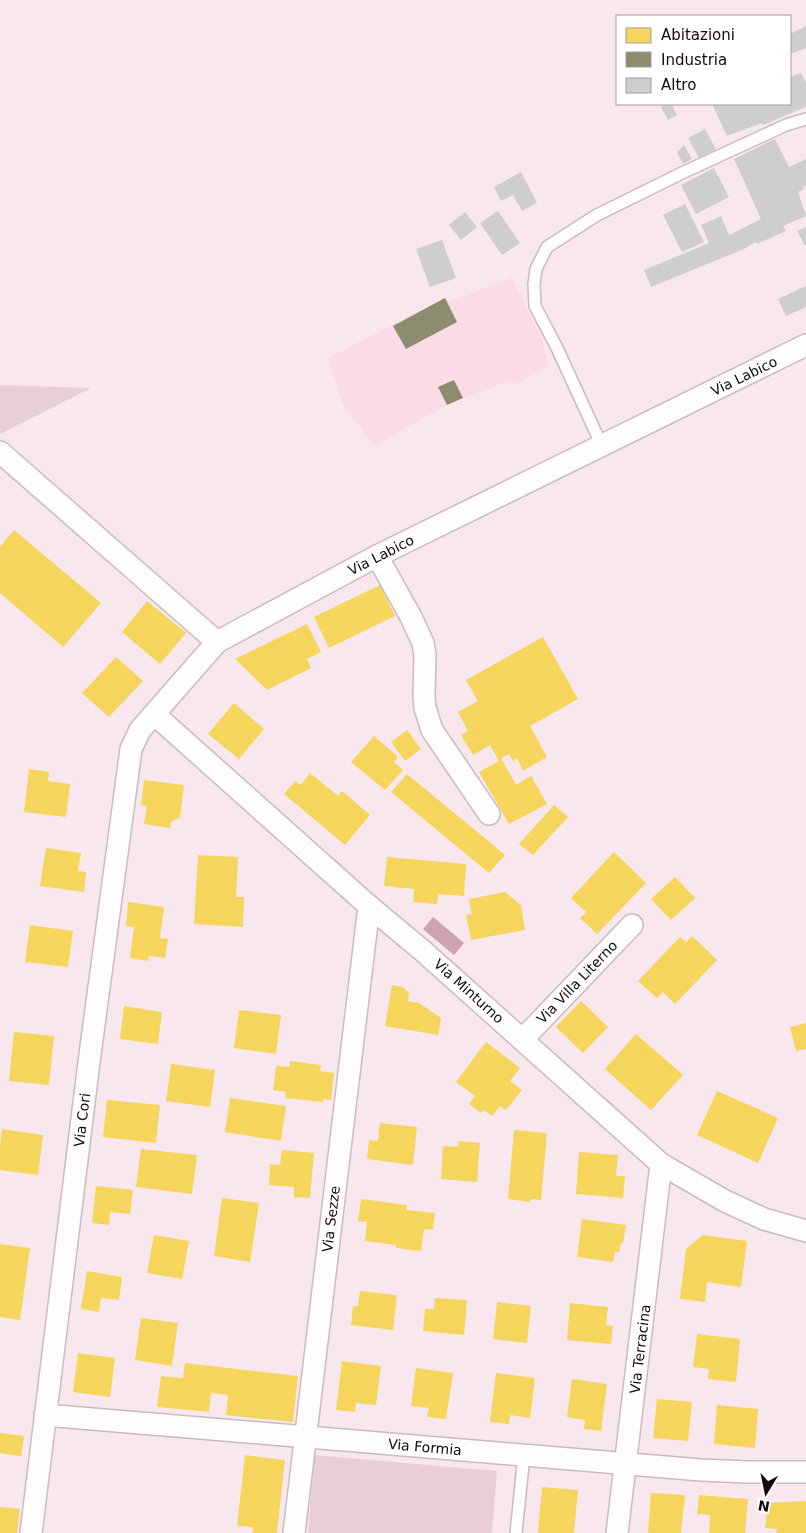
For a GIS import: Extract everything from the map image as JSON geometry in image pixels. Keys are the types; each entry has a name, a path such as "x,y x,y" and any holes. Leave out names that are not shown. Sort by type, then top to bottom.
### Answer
{"street":[{"name":"Via Labico","path":"216,642 377,556 806,345"},
{"path":"0,452 216,642"},
{"path":"377,556 411,617 423,643 425,708 432,730 489,814"},
{"name":"Via Cori","path":"30,1533 131,749 137,734 216,642"},
{"name":"Via Minturno","path":"154,714 369,906 423,950 661,1164 725,1201 764,1219 806,1232"},
{"name":"Via Sezze","path":"294,1533 369,906"},
{"name":"Via Villa Literno","path":"523,1039 632,925"},
{"name":"Via Terracina","path":"617,1533 661,1164"},
{"name":"Via Formia","path":"45,1415 717,1471 806,1472"}],"lane":[{"path":"602,446 557,348 535,306 534,284 536,269 547,247 597,215 786,125 806,119"},
{"path":"516,1533 524,1455"}],"shaded area":[{"path":"512,278 541,336 549,366 514,385 511,380 447,405 374,446 342,403 328,358 445,298 447,302"},
{"path":"0,385 91,388 0,434"},
{"path":"433,917 464,943 454,955 423,929"},
{"path":"314,1455 497,1471 492,1533 308,1533"}],"building: Abitazioni":[{"path":"14,530 101,603 63,647 0,593 0,547"},
{"path":"380,585 395,616 329,648 314,617"},
{"path":"147,601 186,633 160,664 122,632"},
{"path":"307,624 321,652 307,659 311,668 267,690 235,659"},
{"path":"543,637 578,699 530,726 547,757 523,771 517,758 513,761 509,754 501,758 516,785 531,776 547,804 509,824 479,772 499,761 490,745 473,755 461,735 468,731 458,712 478,701 466,680"},
{"path":"116,657 143,681 109,717 82,693"},
{"path":"234,703 264,729 239,759 208,734"},
{"path":"407,730 421,749 405,761 391,742"},
{"path":"374,736 398,757 394,762 403,770 385,790 351,762"},
{"path":"29,769 49,772 48,781 70,784 66,817 24,812"},
{"path":"310,773 338,796 342,791 370,815 345,845 284,794 295,781 301,785"},
{"path":"407,774 505,855 489,873 391,792"},
{"path":"144,780 184,785 180,817 171,822 170,828 144,824 147,806 141,805"},
{"path":"554,805 568,817 533,855 519,844"},
{"path":"46,848 81,853 78,871 86,872 84,892 40,886"},
{"path":"614,852 646,883 597,934 580,918 586,912 571,898"},
{"path":"198,855 238,857 236,897 244,897 243,927 194,924"},
{"path":"387,857 466,864 464,896 438,894 437,904 413,902 414,889 384,886"},
{"path":"675,877 695,898 671,920 651,899"},
{"path":"505,892 521,905 525,930 471,940 466,915 472,914 469,899"},
{"path":"128,902 164,907 160,938 168,939 165,958 149,956 148,961 130,958 134,927 126,926"},
{"path":"30,925 73,931 68,967 25,962"},
{"path":"692,936 717,960 675,1004 663,992 657,998 638,981 680,937 686,942"},
{"path":"392,985 403,987 409,993 408,1001 419,1003 441,1018 438,1035 385,1026"},
{"path":"581,1001 608,1027 583,1053 556,1027"},
{"path":"124,1006 162,1012 158,1044 120,1039"},
{"path":"239,1010 281,1015 276,1054 234,1048"},
{"path":"806,1023 806,1049 796,1051 790,1027"},
{"path":"14,1032 54,1036 49,1085 9,1081"},
{"path":"636,1034 683,1075 651,1110 605,1069"},
{"path":"486,1042 520,1068 510,1081 522,1090 506,1110 500,1106 492,1116 484,1110 481,1113 469,1104 475,1096 456,1082"},
{"path":"290,1061 321,1065 320,1071 334,1073 331,1100 324,1099 323,1102 285,1098 286,1092 273,1090 276,1066 290,1067"},
{"path":"171,1064 215,1070 210,1107 166,1101"},
{"path":"717,1091 778,1118 758,1163 697,1135"},
{"path":"230,1098 286,1106 281,1141 225,1132"},
{"path":"107,1100 160,1105 156,1143 103,1137"},
{"path":"380,1123 417,1127 413,1165 367,1159 369,1140 378,1141"},
{"path":"2,1129 43,1135 38,1175 0,1170"},
{"path":"514,1130 547,1133 541,1200 531,1199 530,1202 508,1199"},
{"path":"459,1141 480,1143 477,1182 441,1179 443,1146 458,1147"},
{"path":"141,1149 197,1155 192,1194 136,1187"},
{"path":"282,1150 314,1153 310,1198 294,1197 294,1187 269,1185 270,1164 280,1165"},
{"path":"579,1152 618,1155 616,1176 625,1176 623,1198 576,1194"},
{"path":"96,1186 133,1190 130,1214 110,1212 109,1225 92,1223"},
{"path":"222,1198 259,1203 250,1262 214,1256"},
{"path":"361,1199 407,1205 406,1210 435,1213 433,1230 424,1229 421,1251 396,1248 396,1245 365,1241 367,1222 358,1221"},
{"path":"582,1219 626,1225 623,1243 621,1243 619,1252 615,1252 613,1262 577,1257"},
{"path":"154,1235 189,1241 182,1279 147,1273"},
{"path":"703,1235 747,1241 741,1287 707,1282 705,1302 680,1299 686,1249"},
{"path":"0,1244 30,1248 20,1320 0,1317"},
{"path":"87,1271 122,1277 119,1300 101,1298 99,1312 81,1309"},
{"path":"360,1291 397,1295 393,1330 351,1325 353,1306 358,1306"},
{"path":"435,1298 467,1300 464,1335 423,1331 425,1309 434,1309"},
{"path":"497,1302 531,1306 527,1343 493,1339"},
{"path":"570,1303 608,1307 606,1325 613,1326 611,1344 567,1340"},
{"path":"141,1318 178,1323 172,1366 135,1360"},
{"path":"697,1334 740,1339 736,1382 708,1379 709,1369 693,1367"},
{"path":"78,1353 115,1358 110,1397 73,1392"},
{"path":"342,1361 381,1366 376,1405 356,1403 355,1412 336,1410"},
{"path":"185,1363 298,1376 293,1422 226,1415 228,1395 211,1393 209,1412 157,1407 161,1376 183,1378"},
{"path":"416,1368 453,1373 446,1419 427,1417 429,1408 411,1406"},
{"path":"496,1373 535,1378 530,1418 510,1415 509,1424 490,1422"},
{"path":"572,1379 607,1384 601,1431 584,1429 585,1420 567,1417"},
{"path":"657,1399 692,1402 688,1441 653,1438"},
{"path":"717,1405 758,1409 755,1448 714,1444"},
{"path":"0,1433 24,1436 21,1456 0,1453"},
{"path":"245,1455 285,1460 277,1533 252,1533 253,1527 237,1526"},
{"path":"542,1487 578,1490 574,1533 538,1533"},
{"path":"651,1493 685,1495 681,1533 648,1533"},
{"path":"699,1495 748,1499 745,1533 709,1533 710,1515 697,1514"},
{"path":"806,1501 806,1533 776,1533 777,1529 765,1528 768,1503"},
{"path":"0,1507 20,1509 17,1533 0,1533"}],"building: Industria":[{"path":"445,298 457,322 406,349 393,326"},
{"path":"454,380 463,398 447,405 438,387"}],"building: Altro":[{"path":"806,26 806,48 791,54 791,34"},
{"path":"801,73 806,83 806,107 763,125 762,123 727,136 712,105 791,105 791,77"},
{"path":"672,105 677,115 668,120 661,107"},
{"path":"705,129 716,149 699,158 688,138"},
{"path":"775,139 789,167 806,159 806,185 803,187 804,189 798,192 806,216 783,226 786,231 651,287 644,270 709,243 701,225 721,216 729,235 761,219 734,159"},
{"path":"684,145 692,159 683,164 677,152"},
{"path":"714,168 729,197 696,214 681,185"},
{"path":"521,172 537,203 522,211 513,195 501,201 494,187"},
{"path":"685,204 704,242 682,252 663,215"},
{"path":"498,211 520,243 502,255 480,223"},
{"path":"465,212 477,227 461,240 449,225"},
{"path":"806,227 806,245 804,245 797,231"},
{"path":"442,240 456,278 430,287 416,249"},
{"path":"806,286 806,307 786,316 778,299"}]}
